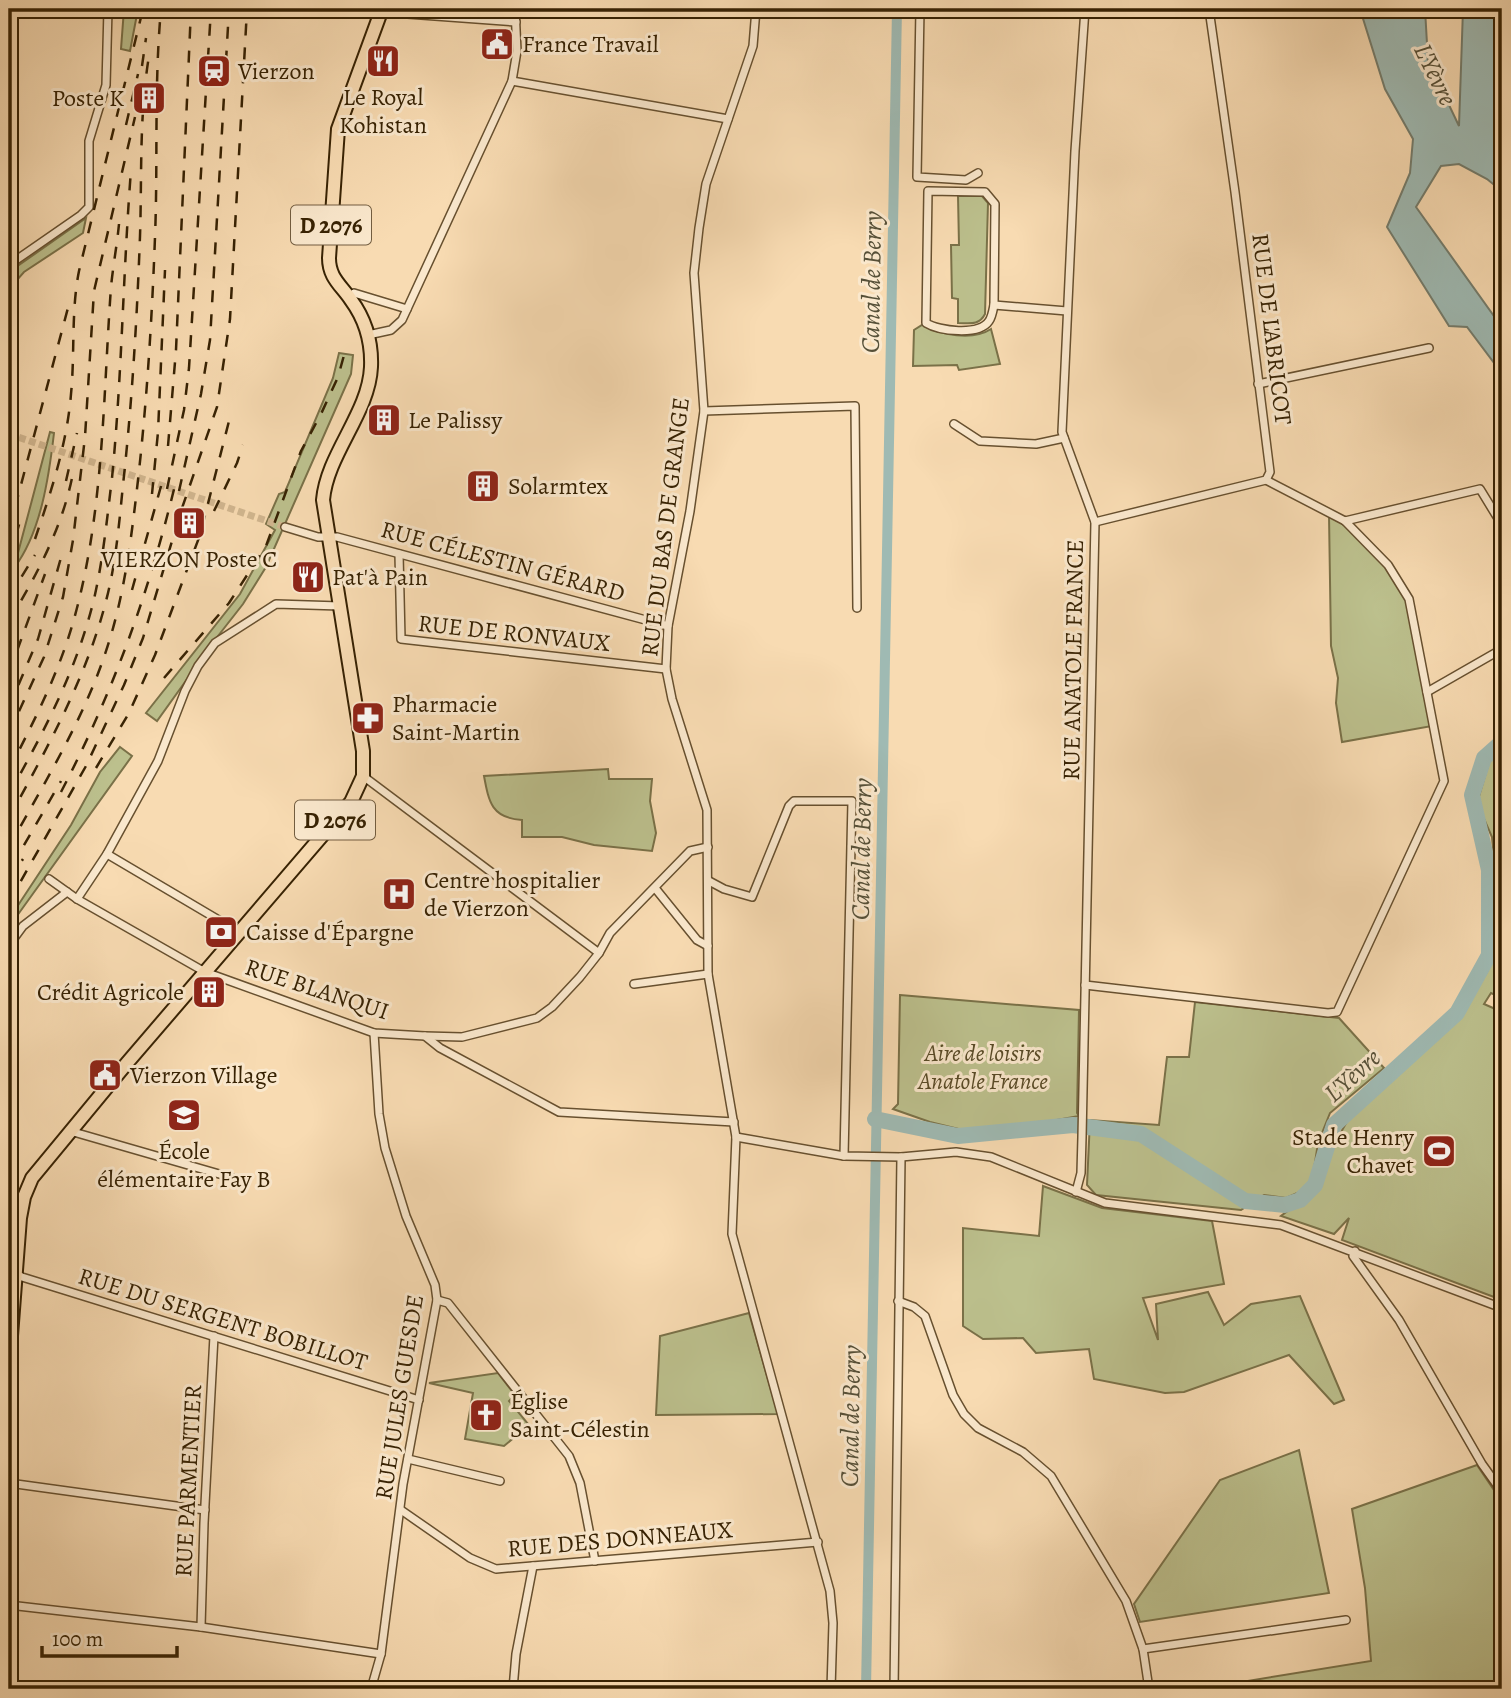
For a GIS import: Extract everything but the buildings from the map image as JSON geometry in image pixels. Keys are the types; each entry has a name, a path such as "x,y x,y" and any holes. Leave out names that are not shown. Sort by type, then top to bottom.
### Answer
{"main road":[{"name":"D 2076","path":"9,1362 12,1272 27,1187 36,1171 351,802 363,776 363,751 323,505 324,490 369,381 371,358 368,335 353,302 332,276 329,258 338,129 381,10"}],"street":[{"path":"9,265 89,207 89,141 106,85 108,9"},
{"path":"368,335 391,330 402,320 512,81 517,51 515,9"},
{"name":"RUE DU BAS DE GRANGE","path":"756,9 753,46 706,184 694,273 704,411 690,511 668,625 666,669 707,810 708,974 736,1137 732,1234 830,1591 833,1623 831,1689"},
{"path":"920,9 918,177 966,180 978,173"},
{"name":"RUE ANATOLE FRANCE","path":"1076,1192 1081,1173 1083,1116 1095,522 1062,432 1086,9"},
{"name":"RUE DE L'ABRICOT","path":"1209,9 1270,471 1266,480"},
{"path":"381,10 516,22"},
{"path":"512,81 728,119"},
{"path":"928,191 985,192 995,204 994,305 990,321 979,330 936,329 926,323 928,191"},
{"path":"354,293 407,309"},
{"path":"994,305 1067,311"},
{"path":"1258,384 1429,348"},
{"path":"704,411 855,406 857,608"},
{"path":"954,424 980,441 1036,444 1064,438"},
{"path":"1085,985 1337,1012 1444,781 1409,599 1388,565 1345,521 1266,480 1095,522"},
{"path":"1345,521 1480,489 1502,525"},
{"name":"RUE CÉLESTIN GÉRARD","path":"285,527 317,537 329,537 399,554 668,625"},
{"name":"RUE DE RONVAUX","path":"399,554 401,639 666,669"},
{"path":"77,899 107,854 159,761 185,691 198,666 215,643 276,604 340,606"},
{"path":"1427,692 1502,649"},
{"path":"363,776 599,953"},
{"path":"709,881 724,889 752,897 789,806 794,801 852,801 844,1156"},
{"name":"RUE BLANQUI","path":"49,879 77,899 205,972 374,1033 462,1037 537,1018 552,1007 599,953 610,933 690,851 708,847"},
{"path":"107,854 239,932"},
{"path":"655,888 697,940 708,946"},
{"path":"9,945 23,926 67,892"},
{"path":"634,984 708,974"},
{"name":"RUE JULES GUESDE","path":"371,1689 381,1654 401,1510 402,1484 437,1300 435,1285 406,1216 385,1148 379,1114 374,1033"},
{"path":"425,1036 440,1048 559,1112 734,1122"},
{"path":"70,1131 240,1180"},
{"path":"736,1137 844,1156 901,1157 956,1152 991,1157 1105,1203 1281,1225 1502,1308"},
{"path":"894,1689 901,1157"},
{"path":"1355,1251 1353,1256 1399,1320 1482,1464 1502,1492"},
{"name":"RUE DU SERGENT BOBILLOT","path":"12,1272 419,1400"},
{"path":"437,1300 448,1303 569,1456 580,1483 595,1561"},
{"path":"898,1301 914,1307 925,1317 953,1395 964,1413 978,1428 1023,1452 1051,1476 1126,1601 1143,1649 1149,1689"},
{"name":"RUE PARMENTIER","path":"201,1627 214,1336"},
{"path":"408,1459 500,1482"},
{"path":"9,1483 205,1510"},
{"name":"RUE DES DONNEAUX","path":"401,1510 470,1558 496,1569 818,1542"},
{"path":"513,1689 516,1654 533,1566"},
{"path":"9,1605 201,1627 381,1654"},
{"path":"1143,1649 1346,1620"}],"green space":[{"path":"124,9 138,9 130,51 121,49"},
{"path":"958,196 982,196 988,203 985,314 973,323 958,323 958,299 952,298 951,245 959,245"},
{"path":"86,218 83,233 24,272 9,296 9,272"},
{"path":"922,325 938,332 966,336 991,329 1000,364 959,370 957,365 913,366 914,330"},
{"path":"339,353 353,355 351,374 266,567 243,604 157,721 146,713 240,594 275,530 266,524 279,494 285,492 333,378"},
{"path":"50,432 54,433 42,503 31,538 14,568"},
{"path":"1329,515 1341,520 1387,566 1407,600 1432,726 1342,742 1336,703 1338,678 1331,646"},
{"path":"120,747 132,756 9,927 9,919 71,825 100,772"},
{"name":"Stade Henry Chavet","path":"1502,758 1502,998 1491,993 1484,1004 1502,1012 1502,1300 1342,1240 1349,1218 1334,1234 1281,1216 1317,1189 1332,1148 1349,1118 1462,1014 1488,970 1495,943 1495,870 1492,837 1477,803 1490,759"},
{"path":"608,769 609,779 652,779 650,801 656,833 652,851 594,845 562,837 522,837 522,820 512,819 498,812 490,801 484,776"},
{"name":"Aire de loisirs Anatole France","path":"900,995 1079,1010 1079,1116 979,1134 930,1122 893,1109 898,1104"},
{"path":"1195,1002 1339,1018 1384,1068 1330,1113 1318,1143 1312,1182 1304,1190 1286,1198 1264,1195 1241,1210 1096,1195 1087,1185 1090,1120 1159,1125 1167,1057 1189,1057"},
{"path":"1043,1186 1102,1208 1212,1221 1224,1284 1143,1298 1158,1340 1156,1304 1208,1292 1224,1325 1251,1304 1300,1296 1344,1400 1334,1404 1289,1355 1184,1392 1165,1393 1094,1379 1089,1349 1036,1353 1023,1338 983,1339 963,1326 963,1228 1039,1236"},
{"path":"749,1313 778,1414 656,1415 660,1336"},
{"path":"498,1373 515,1395 509,1401 529,1425 504,1446 465,1439 473,1393 429,1383"},
{"path":"1299,1450 1329,1593 1140,1622 1134,1604 1220,1480"},
{"path":"1477,1465 1502,1502 1502,1689 1241,1689 1241,1682 1371,1661 1365,1588 1352,1509"}],"water":[{"path":"1360,9 1425,9 1428,61 1459,126 1463,9 1502,9 1502,219 1498,188 1459,164 1441,166 1416,207 1496,319 1502,339 1502,400 1494,363 1467,327 1449,326 1387,227 1410,173 1413,139 1385,89"}],"waterway":[{"name":"Canal de Berry","path":"866,1689 897,9"},
{"name":"L'Yèvre","path":"875,1119 958,1136 1073,1125 1141,1134 1245,1201 1285,1205 1300,1200 1315,1185 1334,1125 1457,1013 1489,955 1489,870 1472,795 1484,758 1502,742"}],"tunnel":[{"path":"9,434 285,527"}],"railway":[{"path":"35,539 66,431 79,271 143,9"},
{"path":"9,847 61,754 95,682 111,636 126,570 141,450 151,328 161,9"},
{"path":"168,446 176,350 191,9"},
{"path":"167,489 184,410 189,368 211,9"},
{"path":"179,491 210,340 229,9"},
{"path":"9,902 86,766 124,685 143,638 181,511 217,407 230,319 247,9"},
{"path":"142,66 146,38"},
{"path":"9,818 77,685 98,630 112,572 132,392 139,267 142,124 149,56"},
{"path":"126,125 138,74"},
{"path":"9,733 44,657 63,597 73,540 85,437 94,291 135,117"},
{"path":"9,794 47,724 69,675 87,625 97,584 112,478 131,170"},
{"path":"9,770 37,715 61,658 84,579 97,496 111,287 119,224"},
{"path":"152,494 158,432 165,270"},
{"path":"9,530 69,304"},
{"path":"164,678 229,603 266,546 301,451 338,377 346,348"},
{"path":"96,768 129,713 155,655 200,535 229,421"},
{"path":"66,481 77,433"},
{"path":"214,511 243,445"},
{"path":"9,621 48,550 63,512 73,473"},
{"path":"132,590 163,479"},
{"path":"61,792 114,678 142,602 176,481"},
{"path":"9,559 21,518"},
{"path":"9,707 38,639 62,554"},
{"path":"9,597 35,555"},
{"path":"9,673 45,574"},
{"path":"9,636 18,613"},
{"path":"12,866 61,781"},
{"path":"9,881 23,859"}],"place":[{"name":"France Travail","path":"497,44"},
{"name":"Le Royal Kohistan","path":"383,61"},
{"name":"Vierzon","path":"214,71"},
{"name":"Poste K","path":"149,98"},
{"name":"Le Palissy","path":"384,420"},
{"name":"Solarmtex","path":"483,486"},
{"name":"VIERZON Poste C","path":"189,523"},
{"name":"Pat'à Pain","path":"308,577"},
{"name":"Pharmacie Saint-Martin","path":"368,718"},
{"name":"Centre hospitalier de Vierzon","path":"399,894"},
{"name":"Caisse d'Épargne","path":"221,932"},
{"name":"Crédit Agricole","path":"209,992"},
{"name":"Vierzon Village","path":"105,1075"},
{"name":"École élémentaire Fay B","path":"184,1115"},
{"name":"Stade Henry Chavet","path":"1439,1151"},
{"name":"Église Saint-Célestin","path":"486,1415"}]}
